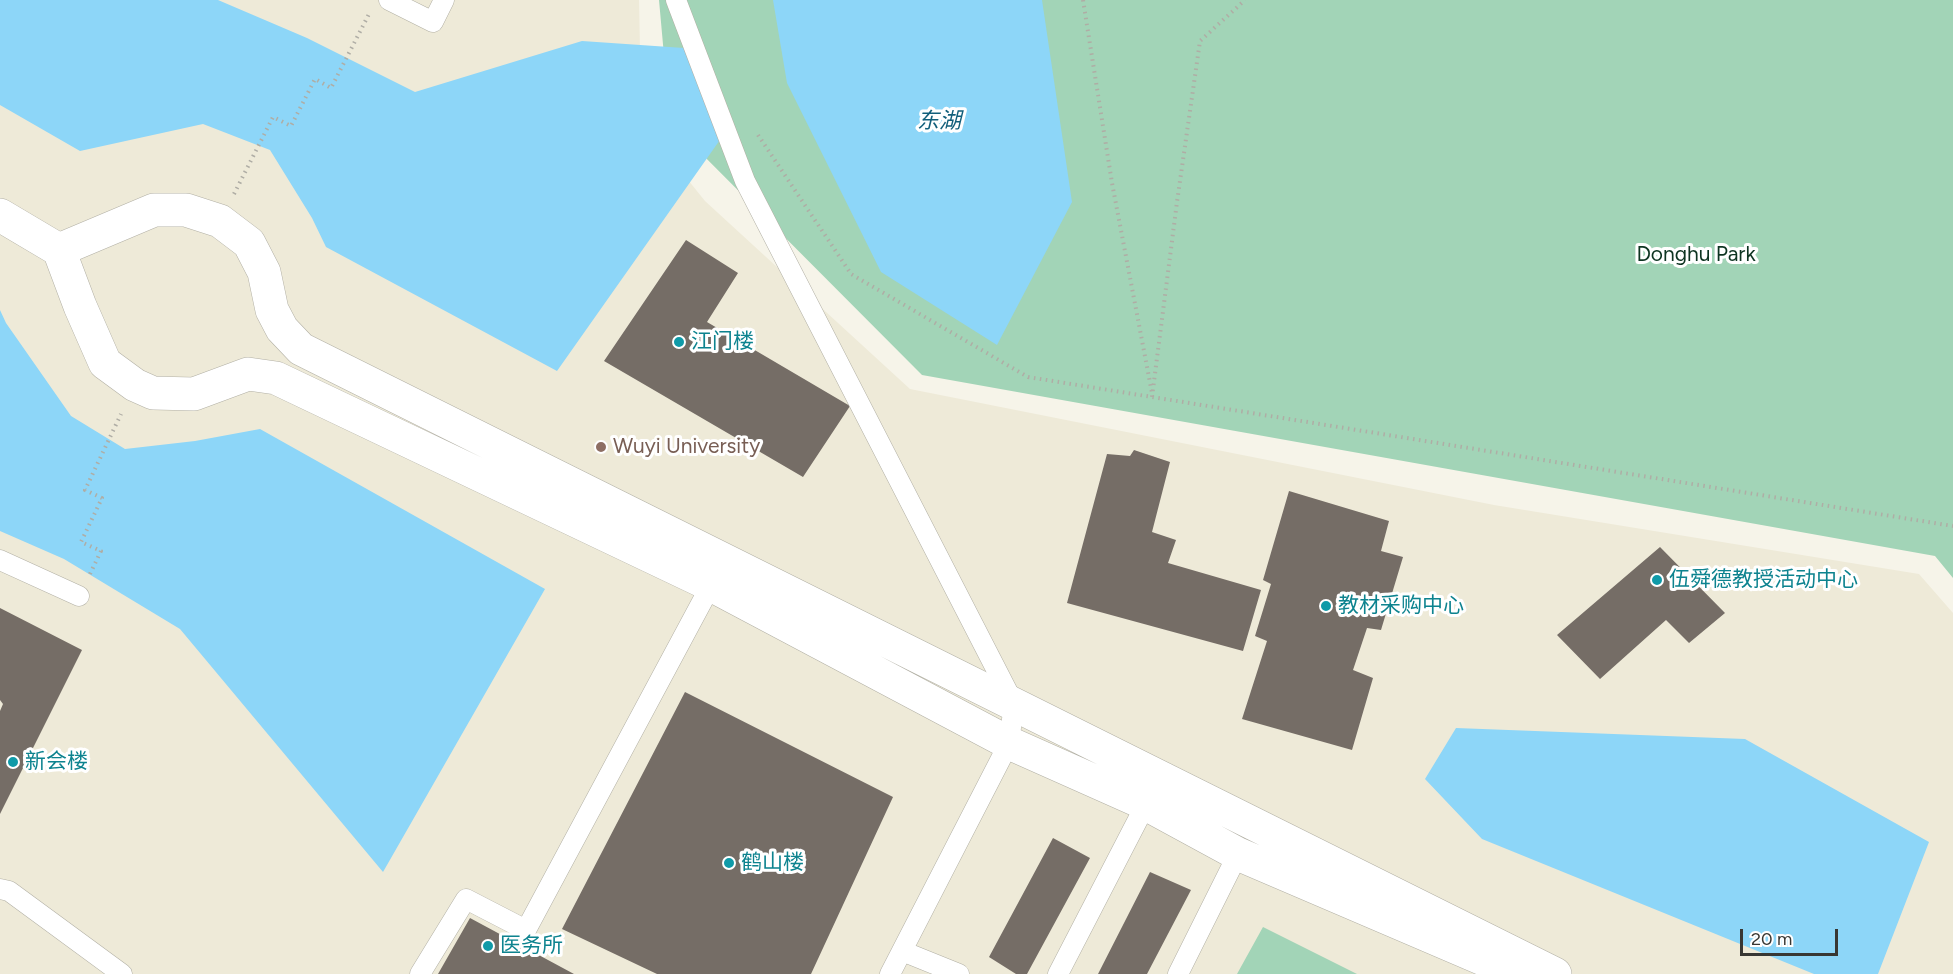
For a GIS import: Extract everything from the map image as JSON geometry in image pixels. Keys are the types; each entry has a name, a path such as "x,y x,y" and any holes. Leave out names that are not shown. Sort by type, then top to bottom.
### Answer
{"street":[{"path":"59,250 154,210 186,210 220,221 249,243 264,272 272,310 282,330 302,349 1554,974"},
{"path":"0,214 59,250 105,363 135,385 153,393 194,394 248,374 276,378 711,585 1009,743 1146,804 1238,854 1514,974"}],"lane":[{"path":"389,0 433,22 444,0"},
{"path":"676,0 745,181 1014,704 1009,743 890,974"},
{"path":"0,560 79,596"},
{"path":"420,974 466,899 526,930 711,585"},
{"path":"1058,974 1146,804"},
{"path":"1178,974 1238,854"},
{"path":"0,889 9,891 122,974"},
{"path":"902,951 959,974"}],"path":[{"path":"1083,0 1112,183 1152,397"},
{"path":"1152,397 1200,41 1245,0"},
{"path":"220,221 273,117 291,126 315,79 332,88 371,10"},
{"path":"752,125 851,274 1028,377 1953,526"},
{"path":"79,596 101,551 81,542 102,498 85,490 135,385"}],"shaded area":[{"name":"Wuyi University","path":"0,0 639,0 640,50 655,139 705,201 910,389 1494,505 1919,574 1953,613 1953,974 0,974"}],"green space":[{"name":"Donghu Park","path":"659,0 1953,0 1953,578 1935,556 922,375 670,122"},
{"path":"1263,927 1357,974 1237,974"}],"water":[{"path":"0,0 218,0 307,38 415,92 582,41 684,48 722,137 557,371 326,247 312,218 270,150 203,124 80,151 0,105"},
{"name":"东湖","path":"773,0 1042,0 1072,202 997,345 881,272 787,83"},
{"path":"0,310 6,323 71,416 125,449 195,441 260,429 545,589 383,872 180,629 64,559 0,531"},
{"path":"1456,728 1745,739 1929,842 1878,974 1814,974 1482,839 1425,779"}],"building":[{"name":"江门楼","path":"686,240 738,273 707,322 850,406 803,477 604,361"},
{"path":"1134,450 1170,462 1152,532 1176,540 1168,563 1261,590 1243,651 1067,603 1107,454 1130,456"},
{"name":"教材采购中心","path":"1289,491 1389,521 1381,551 1403,557 1381,630 1367,628 1353,670 1373,678 1352,750 1242,719 1267,641 1255,636 1271,584 1263,580"},
{"name":"伍舜德教授活动中心","path":"1660,547 1725,613 1689,643 1666,620 1600,679 1557,635"},
{"name":"新会楼","path":"0,608 82,650 0,814 0,711 3,704 0,700"},
{"name":"鹤山楼","path":"685,692 893,797 811,974 657,974 562,929"},
{"path":"1053,838 1090,858 1027,974 1016,974 989,957"},
{"path":"1150,872 1191,890 1147,974 1098,974"},
{"name":"医务所","path":"470,918 574,974 438,974"}],"place":[{"name":"江门楼","path":"679,342"},
{"name":"Wuyi University","path":"601,447"},
{"name":"伍舜德教授活动中心","path":"1657,580"},
{"name":"教材采购中心","path":"1326,606"},
{"name":"新会楼","path":"13,762"},
{"name":"鹤山楼","path":"729,863"},
{"name":"医务所","path":"488,946"}]}
